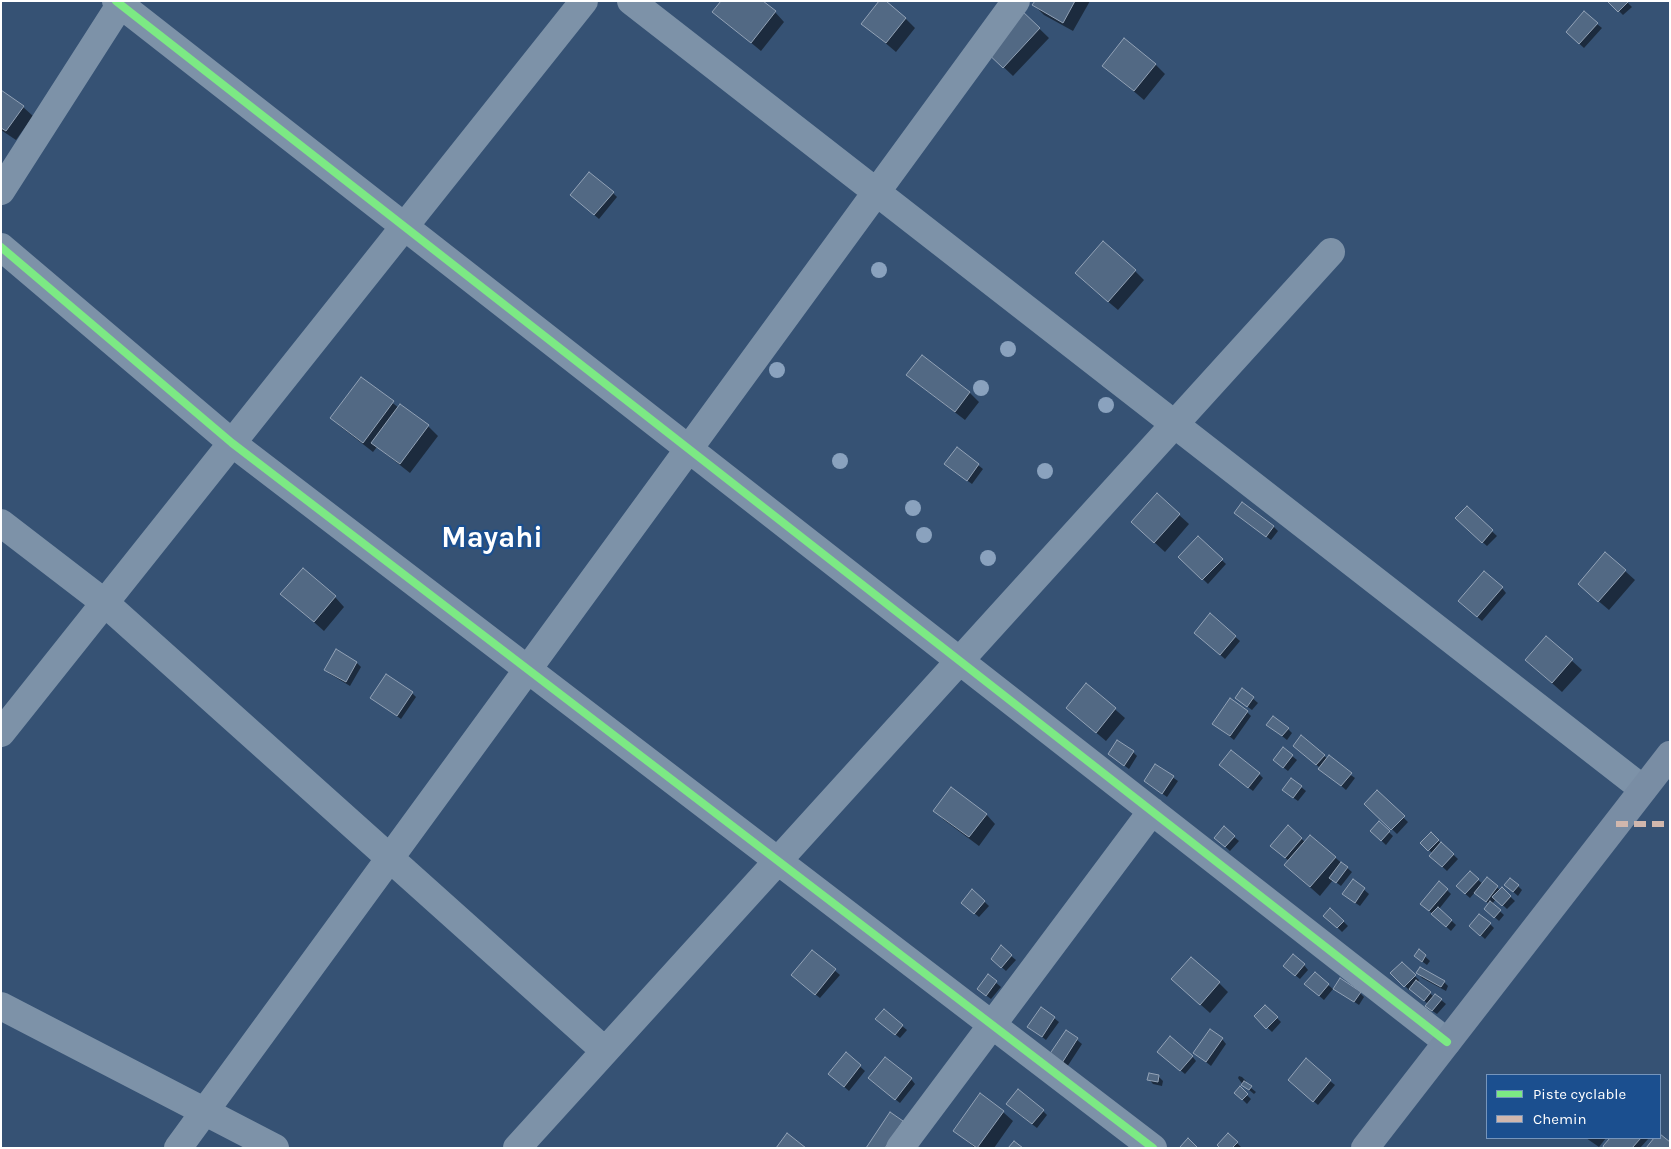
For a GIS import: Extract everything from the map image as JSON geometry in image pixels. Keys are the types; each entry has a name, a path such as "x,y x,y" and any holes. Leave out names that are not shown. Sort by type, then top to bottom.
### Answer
{"street":[{"path":"1,733 584,1"},
{"path":"631,1 1643,789"},
{"path":"178,1148 1016,1"},
{"path":"1,191 118,3 1447,1042"},
{"path":"1,247 232,444 1153,1148"},
{"path":"517,1148 1331,252"},
{"path":"1,523 105,603 605,1051"},
{"path":"1365,1148 1670,755"},
{"path":"900,1148 1152,811"},
{"path":"1,1006 275,1148"}],"building":[{"path":"721,1 763,1 776,11 751,43 712,12"},
{"path":"879,1 886,1 906,18 886,43 861,24"},
{"path":"1035,1 1075,1 1063,23 1032,5"},
{"path":"1607,1 1628,1 1628,2 1618,12"},
{"path":"1020,9 1040,28 1003,68 983,49"},
{"path":"1584,11 1598,23 1579,44 1566,32"},
{"path":"1124,38 1156,64 1134,91 1102,66"},
{"path":"1,90 24,106 6,131 1,128"},
{"path":"589,172 614,192 594,215 570,195"},
{"path":"1103,241 1136,270 1108,302 1075,273"},
{"path":"922,355 970,392 955,412 906,375"},
{"path":"361,377 394,401 363,443 330,418"},
{"path":"400,404 429,425 400,464 371,443"},
{"path":"957,447 979,464 967,481 944,464"},
{"path":"1157,493 1180,514 1154,543 1131,522"},
{"path":"1242,502 1274,526 1266,537 1234,513"},
{"path":"1467,506 1493,530 1482,543 1455,518"},
{"path":"1198,536 1223,559 1202,580 1178,557"},
{"path":"1605,552 1626,570 1598,602 1578,584"},
{"path":"303,568 336,596 314,622 280,594"},
{"path":"1484,571 1503,587 1477,617 1458,601"},
{"path":"1210,613 1236,636 1220,655 1194,633"},
{"path":"1546,636 1573,659 1552,683 1525,660"},
{"path":"336,649 357,662 346,682 324,670"},
{"path":"386,674 413,692 397,716 370,698"},
{"path":"1086,683 1116,708 1096,733 1066,708"},
{"path":"1242,688 1254,697 1247,707 1235,698"},
{"path":"1230,698 1248,711 1230,736 1212,724"},
{"path":"1273,716 1289,728 1282,736 1266,725"},
{"path":"1301,735 1325,755 1316,765 1293,746"},
{"path":"1117,740 1134,751 1124,766 1108,754"},
{"path":"1283,747 1293,755 1283,768 1273,760"},
{"path":"1231,750 1260,773 1248,788 1219,765"},
{"path":"1329,755 1352,773 1341,786 1318,769"},
{"path":"1155,764 1174,776 1162,794 1144,781"},
{"path":"1291,778 1302,786 1293,798 1282,790"},
{"path":"951,787 987,814 969,837 933,811"},
{"path":"1377,790 1405,816 1391,830 1364,804"},
{"path":"1379,821 1390,831 1381,841 1370,831"},
{"path":"1288,825 1302,838 1285,858 1270,846"},
{"path":"1224,826 1235,836 1225,847 1214,838"},
{"path":"1431,832 1439,840 1428,851 1420,843"},
{"path":"1310,835 1336,857 1310,887 1284,865"},
{"path":"1441,842 1454,854 1442,867 1429,856"},
{"path":"1341,862 1348,867 1336,883 1329,878"},
{"path":"1470,871 1479,879 1465,894 1456,886"},
{"path":"1487,877 1498,886 1486,902 1474,893"},
{"path":"1510,878 1519,885 1513,892 1504,885"},
{"path":"1353,879 1365,888 1355,903 1342,894"},
{"path":"1439,881 1448,889 1429,911 1420,904"},
{"path":"1502,887 1511,896 1502,906 1492,897"},
{"path":"972,889 985,901 974,914 961,903"},
{"path":"1490,901 1501,910 1494,918 1484,909"},
{"path":"1438,907 1452,920 1446,927 1431,914"},
{"path":"1330,908 1344,921 1337,928 1323,916"},
{"path":"1479,914 1491,923 1480,936 1469,926"},
{"path":"1001,945 1012,955 1001,968 991,959"},
{"path":"1419,949 1426,955 1422,962 1414,956"},
{"path":"812,950 836,969 815,995 791,975"},
{"path":"1293,954 1305,964 1295,976 1283,966"},
{"path":"1191,957 1220,982 1200,1005 1171,979"},
{"path":"1402,962 1416,975 1404,987 1390,973"},
{"path":"1420,967 1445,981 1441,987 1416,973"},
{"path":"1315,972 1329,984 1319,996 1304,984"},
{"path":"988,974 997,981 986,996 977,989"},
{"path":"1340,978 1361,992 1354,1002 1333,989"},
{"path":"1416,980 1431,992 1424,1001 1409,989"},
{"path":"1435,994 1442,999 1432,1011 1425,1006"},
{"path":"1265,1005 1278,1017 1266,1029 1254,1016"},
{"path":"1041,1007 1055,1017 1042,1037 1027,1027"},
{"path":"884,1009 903,1025 895,1035 875,1019"},
{"path":"1210,1029 1223,1038 1206,1062 1193,1053"},
{"path":"1066,1030 1078,1038 1062,1063 1049,1055"},
{"path":"1170,1036 1193,1056 1180,1071 1157,1052"},
{"path":"846,1052 861,1065 844,1087 828,1074"},
{"path":"885,1057 912,1078 895,1100 868,1078"},
{"path":"1306,1058 1331,1080 1313,1102 1288,1080"},
{"path":"1149,1073 1159,1075 1158,1082 1147,1080"},
{"path":"1244,1081 1252,1086 1249,1090 1241,1085"},
{"path":"1240,1086 1248,1094 1242,1100 1234,1093"},
{"path":"1018,1089 1044,1110 1032,1124 1006,1104"},
{"path":"980,1093 1004,1111 977,1148 953,1131"},
{"path":"890,1112 903,1121 885,1148 866,1148"},
{"path":"787,1133 806,1148 776,1148"},
{"path":"1228,1133 1238,1142 1232,1148 1220,1148 1217,1145"},
{"path":"1661,1135 1670,1142 1670,1148 1646,1148 1653,1139 1661,1139"},
{"path":"1188,1138 1198,1148 1180,1147"},
{"path":"1609,1139 1640,1139 1632,1148 1604,1148 1603,1146"},
{"path":"1014,1141 1023,1148 1008,1148"}],"marked path":[{"path":"1616,824 1670,824"}],"cycle path":[{"path":"116,1 1447,1042"},
{"path":"1,247 232,443 1153,1148"}],"district":[{"name":"Mayahi","path":"492,539"}]}
